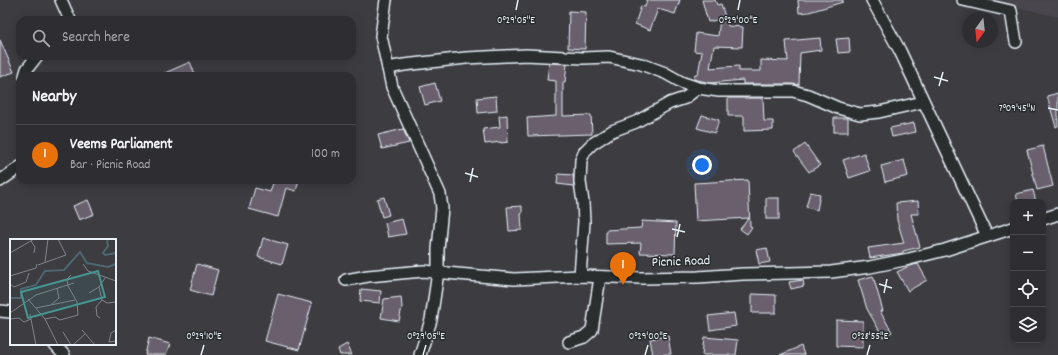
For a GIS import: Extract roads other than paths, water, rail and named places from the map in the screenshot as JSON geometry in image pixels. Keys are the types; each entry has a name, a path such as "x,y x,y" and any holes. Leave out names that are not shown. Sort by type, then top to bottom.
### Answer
{"street":[{"path":"61,0 68,16"},
{"path":"386,0 381,36 392,87 440,194 442,208 438,249 438,272 431,320 420,355"},
{"path":"872,0 900,51 987,236"},
{"path":"963,0 1011,11 1016,42"},
{"path":"388,68 466,58 526,55 583,58 609,57 641,64 665,73 683,83 698,88 719,91 793,91 808,95 838,108 860,114 879,112 923,102"},
{"path":"26,72 34,60"},
{"path":"580,276 584,222 580,182 581,160 585,152 592,144 612,131 636,122 670,103 685,98 698,88"},
{"path":"0,181 16,170"},
{"path":"1046,218 1058,214"},
{"name":"Picnic Road","path":"346,280 368,276 423,271 514,279 580,276 642,278 691,277 831,272 909,260 1010,229"},
{"path":"569,342 584,337 592,330 600,277"},
{"path":"0,311 10,312"},
{"path":"55,345 64,355"}],"place":[{"name":"Veems Parliament","path":"623,285"}]}
